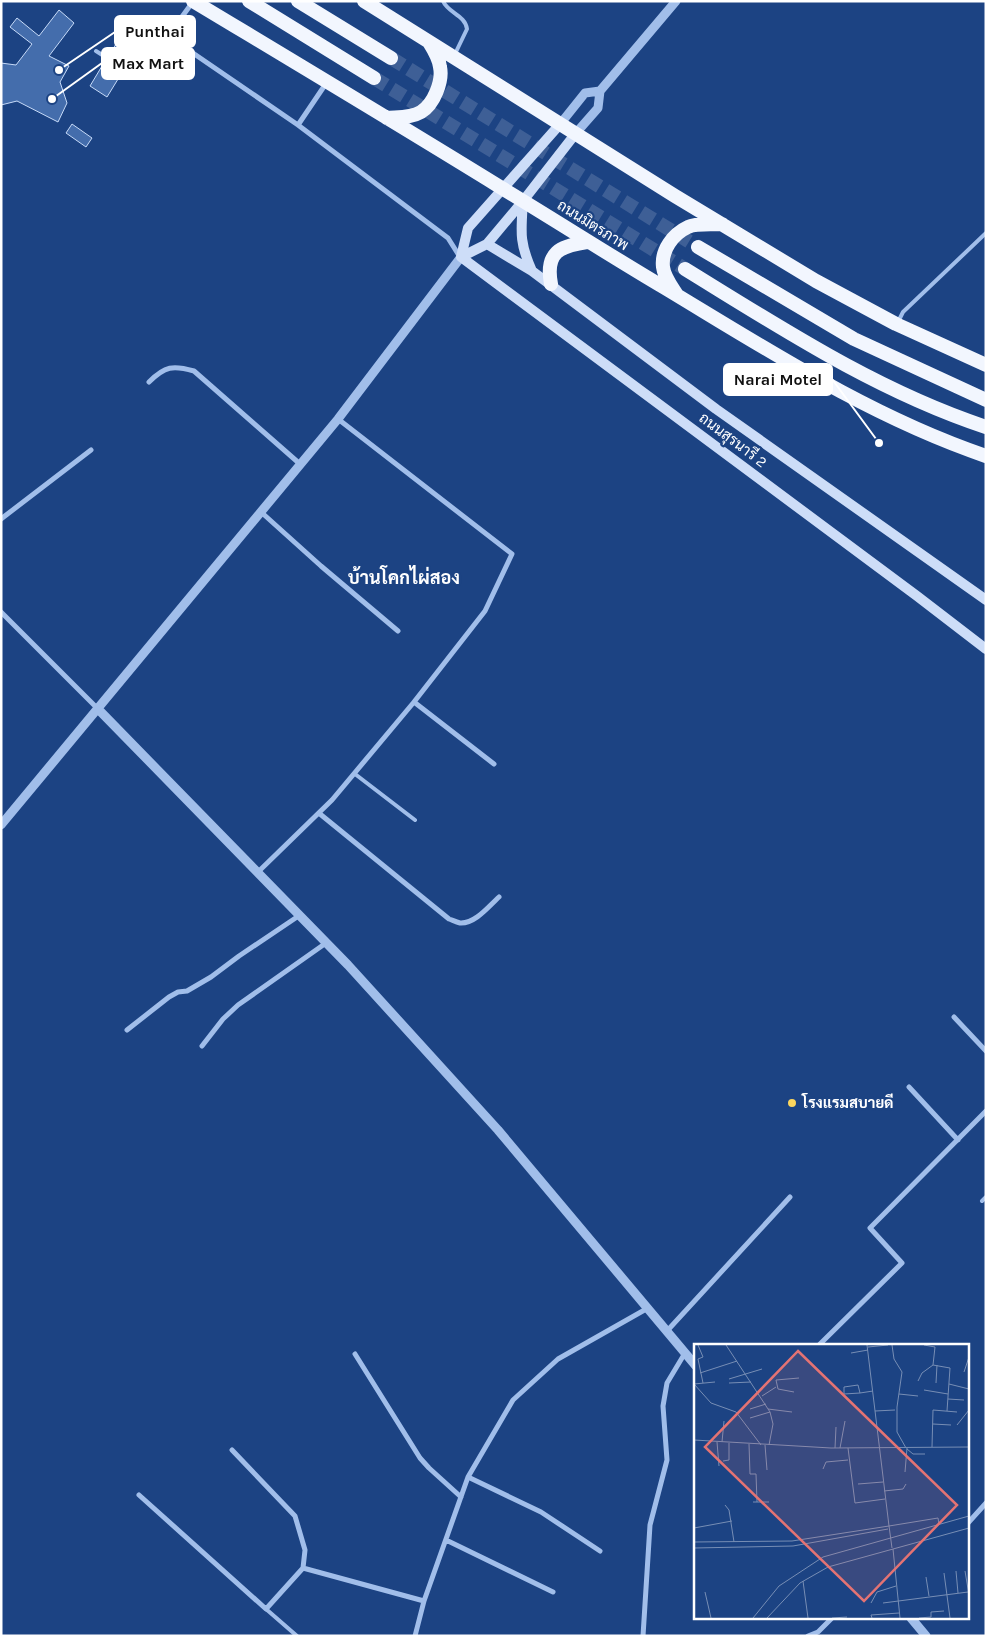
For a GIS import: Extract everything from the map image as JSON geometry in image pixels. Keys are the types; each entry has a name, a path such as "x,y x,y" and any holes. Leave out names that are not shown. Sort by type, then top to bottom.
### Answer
{"highway":[{"name":"ถนนมิตรภาพ","path":"193,1 524,201 587,242 797,367 870,407 962,448 986,456"},
{"path":"249,1 374,78"},
{"path":"298,1 391,58"},
{"path":"364,1 816,281 896,324 986,365"},
{"path":"387,118 408,117 421,112 429,105 434,96 441,75 440,66 436,54 427,40"},
{"path":"677,296 666,276 663,266 666,248 671,239 689,226 722,224"},
{"path":"551,284 550,265 560,249 568,245 587,242"},
{"path":"698,247 854,339 986,400"},
{"path":"685,269 838,362 902,393 986,426"}],"main road":[{"path":"461,257 468,228 560,123"},
{"path":"461,257 487,244 524,201 576,134"},
{"path":"524,201 521,237 525,255 532,271"},
{"name":"ถนนสุรนารี 2","path":"487,244 551,284 716,409 986,600"},
{"name":"ถนนสุรนารี 2","path":"461,257 910,590 986,649"}],"street":[{"path":"1,825 338,419 461,257 448,238 298,125 168,36 193,1"},
{"path":"576,134 598,108 600,91 676,1"},
{"path":"298,125 327,82"},
{"path":"560,123 585,94 600,91"},
{"path":"148,382 157,373 168,367 182,368 194,372 300,464"},
{"path":"257,873 320,814 414,702 485,611 512,554 338,419"},
{"path":"1,519 91,450"},
{"path":"261,512 398,631"},
{"path":"1,612 326,943 498,1130 694,1364"},
{"path":"414,702 494,764"},
{"path":"320,814 449,919 460,923 469,922 499,896"},
{"path":"127,1030 169,997 178,992 187,991 211,977 238,956 300,915"},
{"path":"202,1046 223,1019 238,1005 326,943"},
{"path":"954,1017 986,1051"},
{"path":"909,1087 958,1140"},
{"path":"820,1344 902,1264 870,1228 986,1111"},
{"path":"667,1331 790,1196"},
{"path":"415,1636 424,1601 468,1477 513,1400 558,1359 648,1308"},
{"path":"642,1636 650,1525 667,1460 663,1406 668,1383 685,1353"},
{"path":"355,1354 420,1458 461,1497"},
{"path":"139,1496 266,1609 303,1568 305,1550 295,1516 232,1450"},
{"path":"468,1477 541,1512 600,1551"},
{"path":"970,1520 986,1503"},
{"path":"446,1540 553,1592"},
{"path":"303,1568 424,1601"},
{"path":"808,1636 818,1632 830,1620"},
{"path":"913,1620 926,1636"}],"lane":[{"path":"443,1 466,24 467,29 454,56"},
{"path":"96,51 107,58"},
{"path":"125,68 133,73"},
{"path":"896,324 903,312 986,233"},
{"path":"355,774 415,820"},
{"path":"982,1201 986,1197"},
{"path":"266,1609 297,1636"}],"building":[{"path":"59,10 74,23 49,56 69,66 60,82 67,103 58,122 17,101 1,105 1,63 16,65 32,44 10,27 17,18 39,36"},
{"path":"127,27 144,37 127,65 122,66 123,71 107,97 90,86 105,61 110,60 109,55"},
{"path":"72,124 92,138 86,147 66,133"}],"tunnel":[{"path":"391,58 698,247"},
{"path":"374,78 685,269"}],"place":[{"name":"Punthai","path":"59,70"},
{"name":"Max Mart","path":"52,99"},
{"name":"Narai Motel","path":"879,443"},
{"name":"โรงแรมสบายดี","path":"792,1103"}],"district":[{"name":"บ้านโคกไผ่สอง","path":"404,578"}]}
